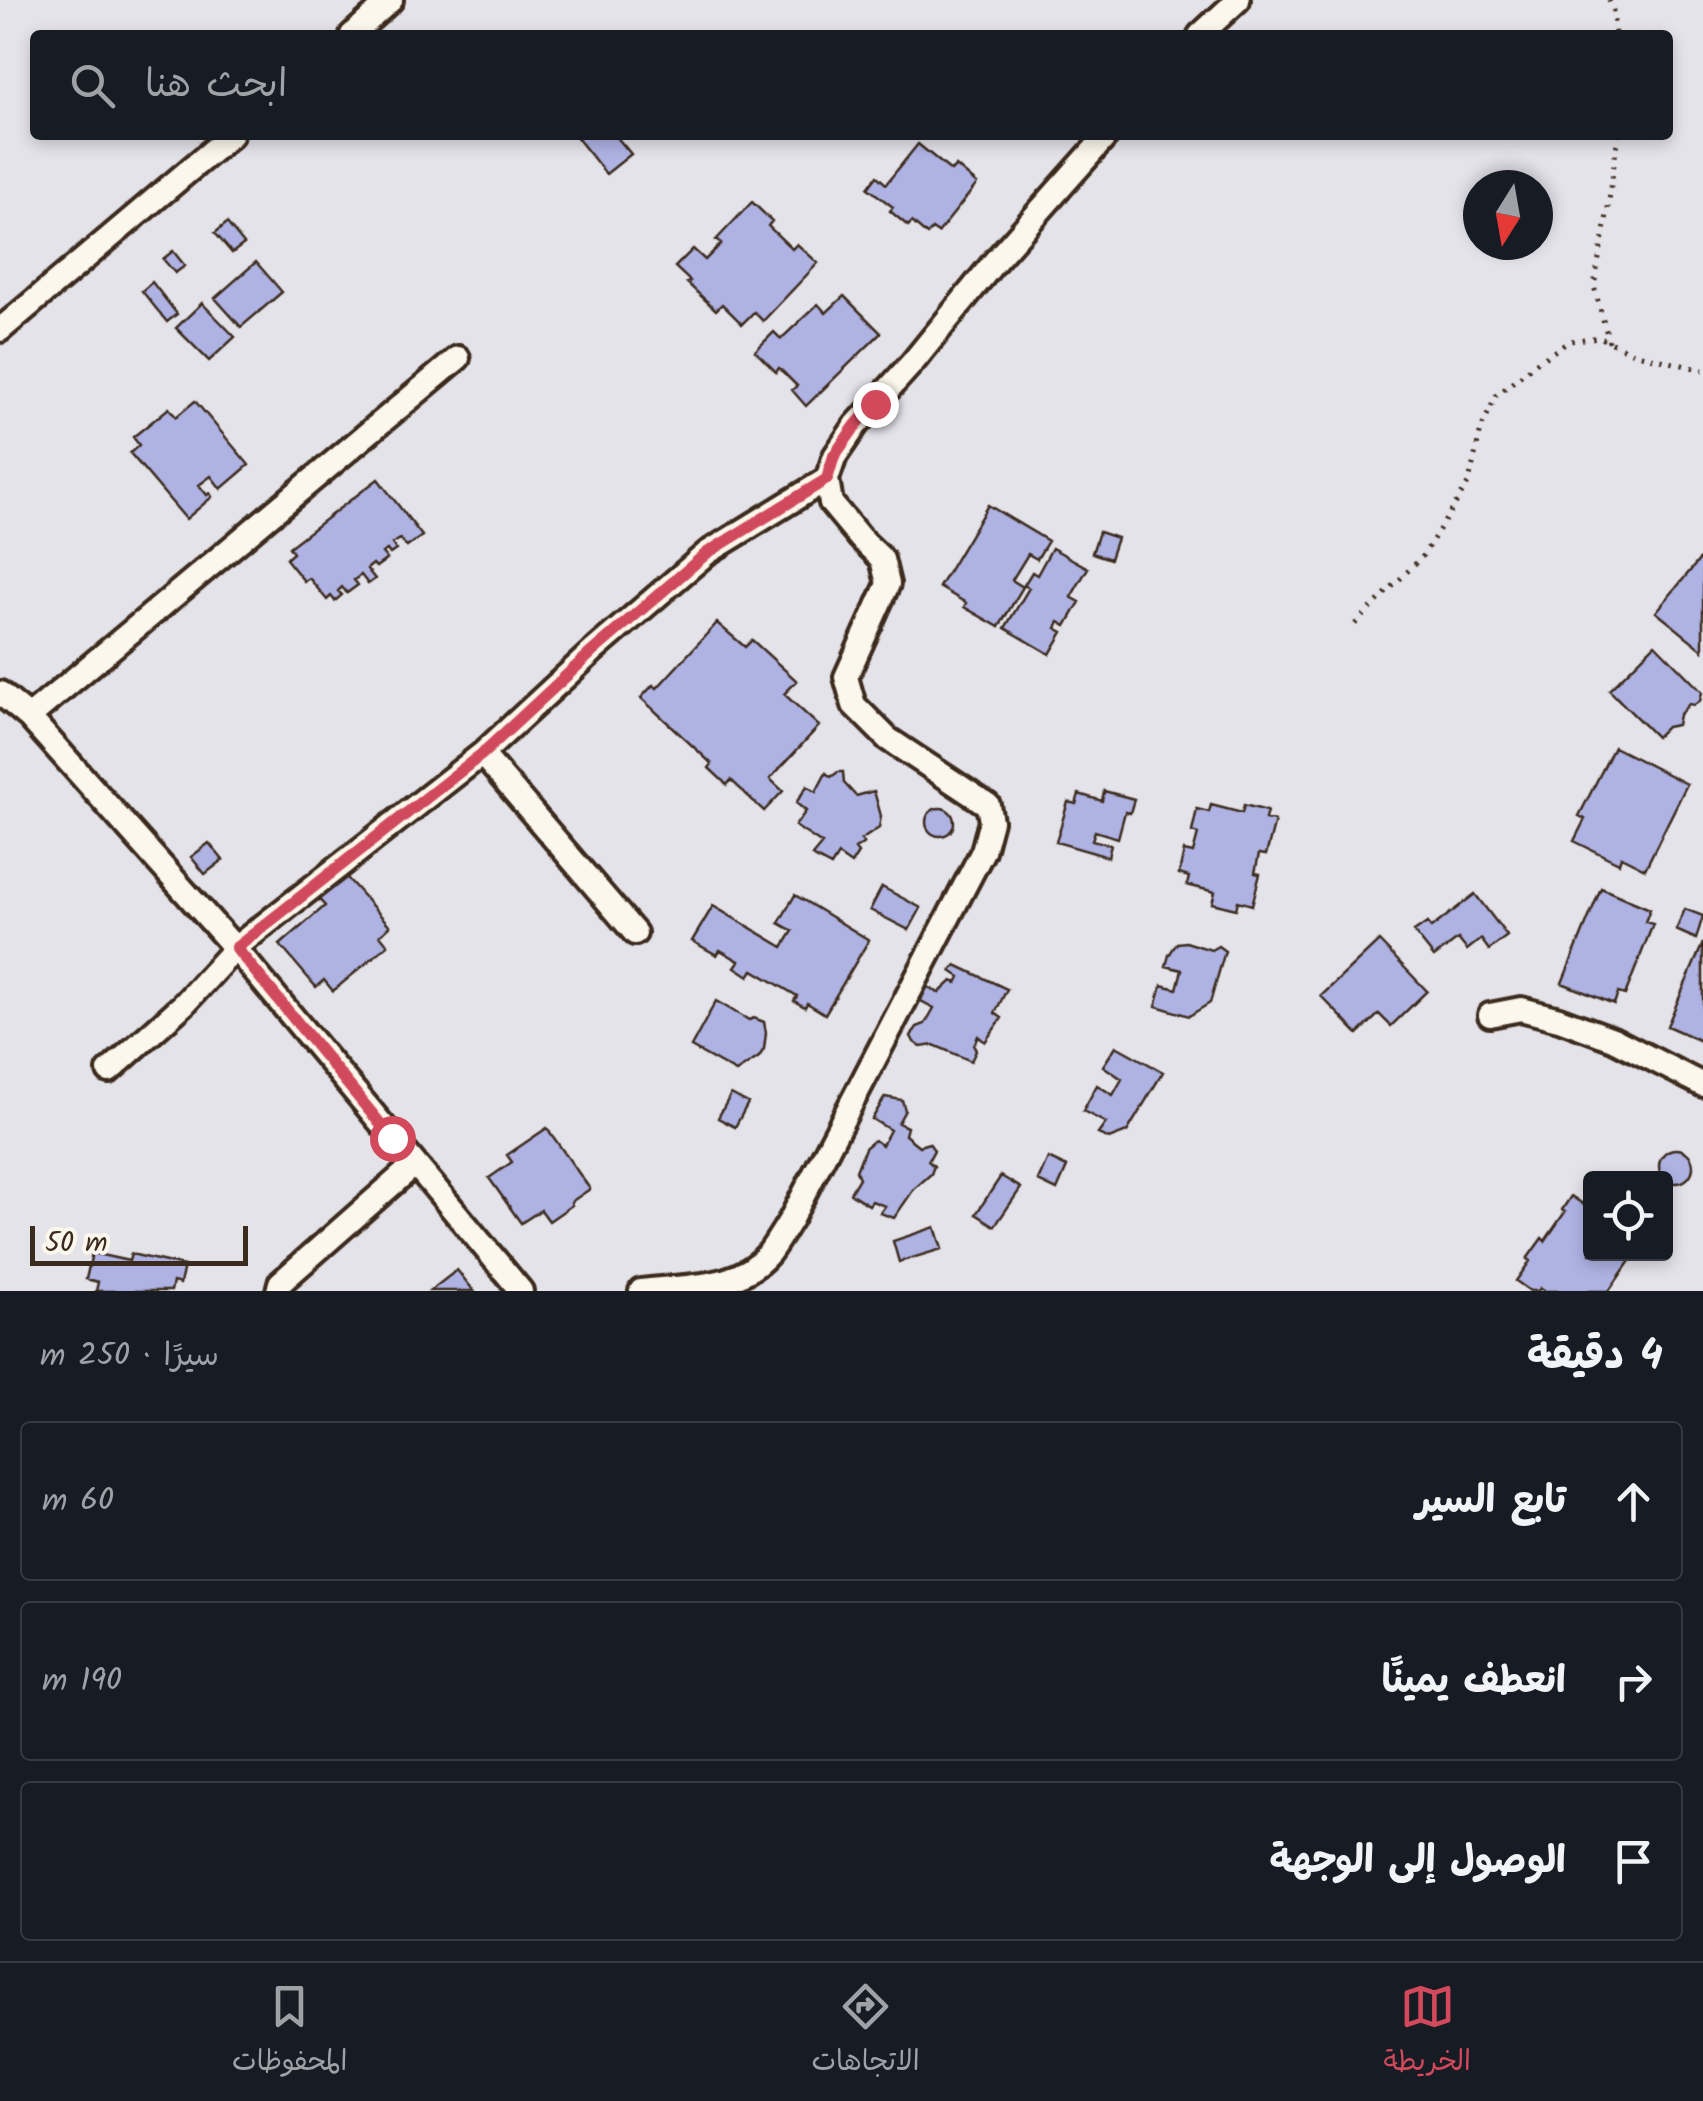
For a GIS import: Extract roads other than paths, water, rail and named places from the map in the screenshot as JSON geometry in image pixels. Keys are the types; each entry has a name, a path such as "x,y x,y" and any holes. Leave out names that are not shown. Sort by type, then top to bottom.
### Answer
{"street":[{"path":"358,30 391,0"},
{"path":"1205,30 1238,0"},
{"path":"0,330 225,140"},
{"path":"641,1291 718,1284 743,1275 767,1255 791,1219 983,851 991,821 988,805 888,739 854,705 846,677 888,584 882,559 831,503 827,479 834,456 856,425 1102,140"},
{"path":"29,717 458,358"},
{"path":"110,1071 184,1004 236,948 482,754 707,553 827,479"},
{"path":"0,692 29,717 236,948 520,1291"},
{"path":"482,754 635,933"},
{"path":"1490,1015 1521,1009 1559,1018 1613,1039 1703,1084"},
{"path":"278,1291 280,1283 414,1164"}]}
